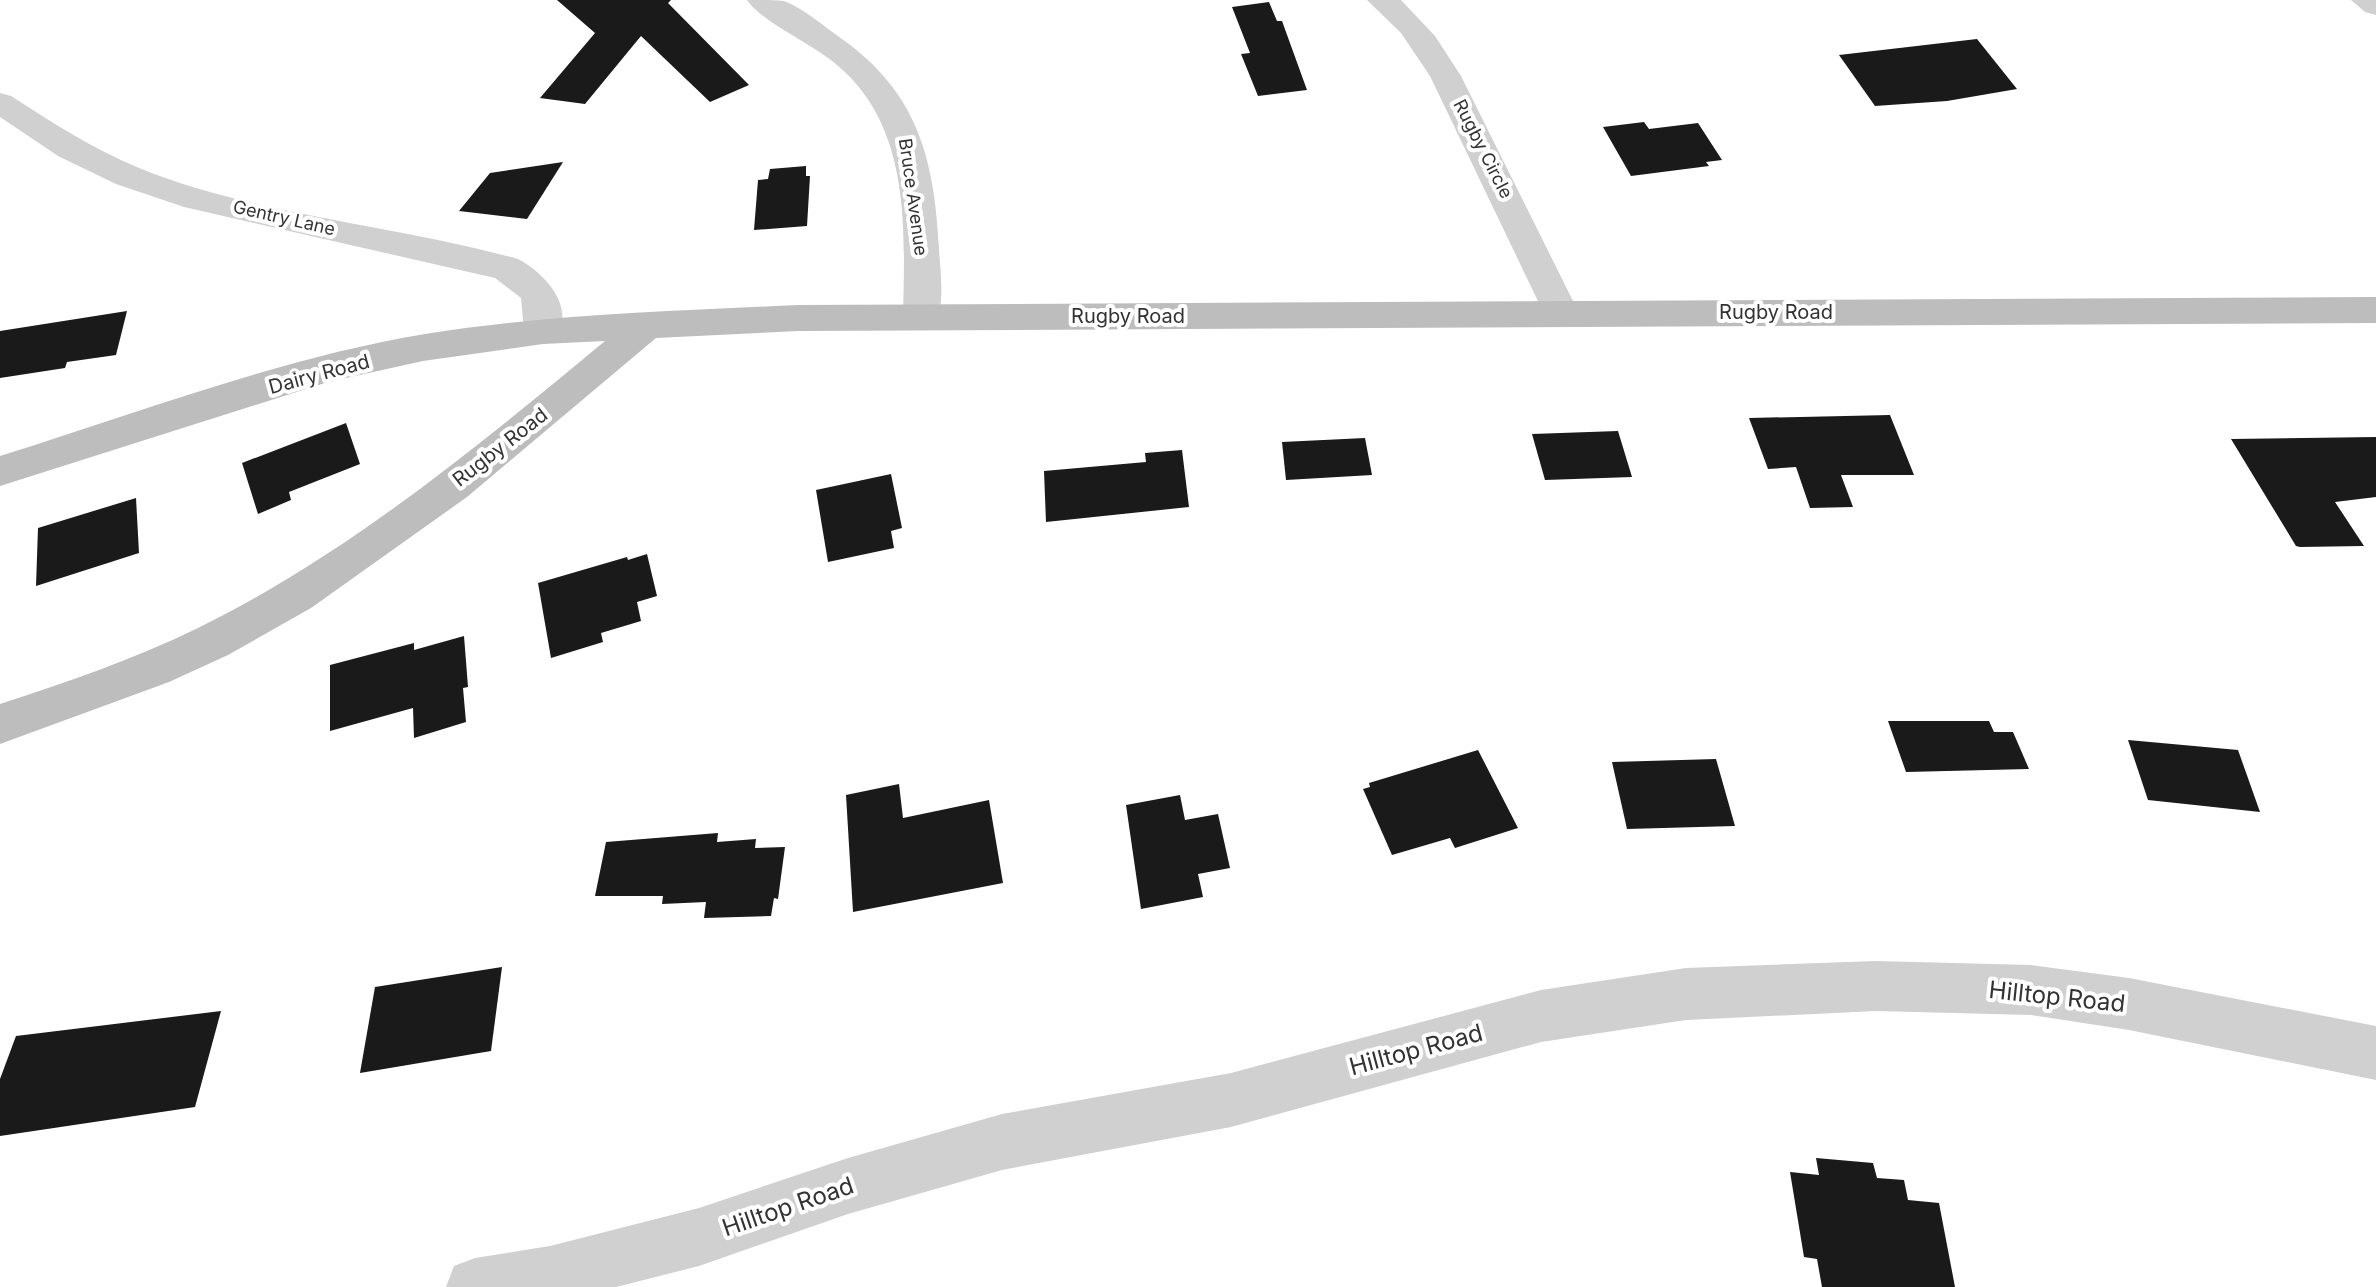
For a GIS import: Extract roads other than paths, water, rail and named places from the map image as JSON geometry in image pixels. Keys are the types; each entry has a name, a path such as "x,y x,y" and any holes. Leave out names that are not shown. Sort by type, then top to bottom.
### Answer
{"street":[{"name":"Bruce Avenue","path":"762,0 852,61 873,80 893,107 907,137 923,243 921,317"},
{"name":"Rugby Circle","path":"1382,0 1412,27 1436,58 1513,207 1561,313"},
{"path":"2366,0 2376,6"},
{"name":"Gentry Lane","path":"0,103 70,149 128,176 196,199 505,268 527,279 539,291 545,308 543,331"},
{"name":"Rugby Road","path":"0,724 154,668 239,629 316,584 414,514 544,413 649,324 921,317 2376,310"},
{"name":"Dairy Road","path":"0,471 325,369 423,348 543,331 649,324"},
{"name":"Hilltop Road","path":"475,1287 550,1275 699,1237 848,1186 1002,1142 1231,1100 1541,1016 1686,994 1876,986 2031,990 2129,1004 2376,1053"}]}
